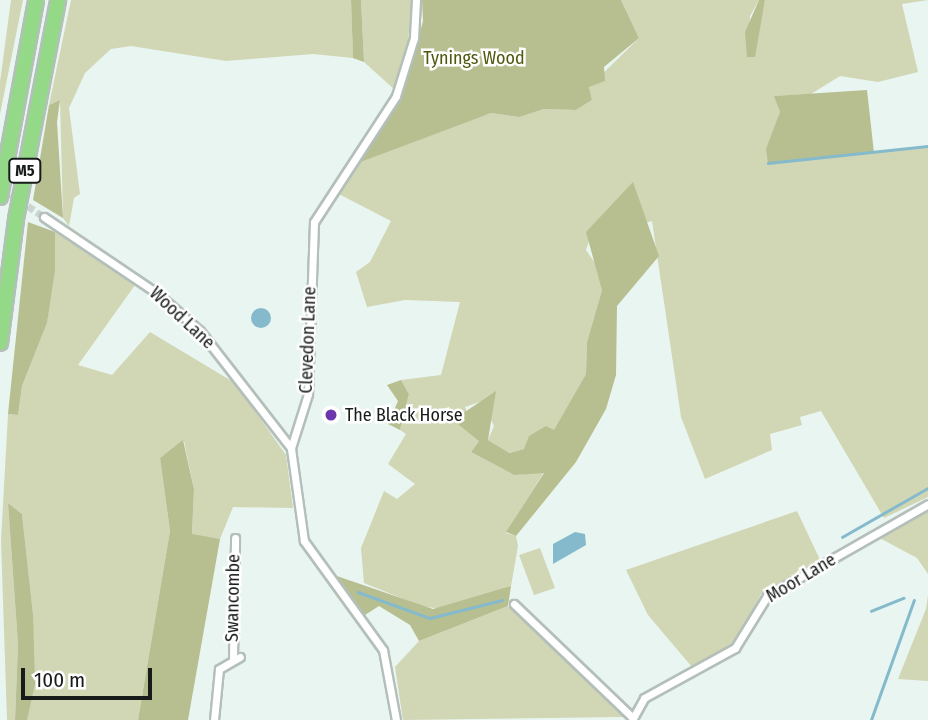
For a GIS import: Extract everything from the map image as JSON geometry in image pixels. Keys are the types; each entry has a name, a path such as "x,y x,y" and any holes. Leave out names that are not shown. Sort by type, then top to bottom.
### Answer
{"highway":[{"name":"M5","path":"0,197 36,0"},
{"name":"M5","path":"0,343 16,219 58,0"}],"street":[{"name":"Clevedon Lane","path":"396,720 383,650 304,541 291,448 308,394 314,222 396,96 414,38 416,0"},
{"name":"Wood Lane","path":"44,217 158,294 200,331 291,448"},
{"name":"Moor Lane","path":"632,719 644,698 735,648 767,596 928,505"},
{"name":"Swancombe","path":"214,720 218,672 237,657 235,538"},
{"path":"514,604 632,719"}],"green space":[{"path":"11,0 23,0 0,114 0,82"},
{"path":"71,0 351,0 353,58 313,54 226,61 131,46 111,49 85,73 69,108 80,194 74,198 69,226 63,218 60,100 49,105"},
{"path":"351,0 361,0 364,62 353,58"},
{"path":"361,0 412,0 407,53 395,90 364,62"},
{"name":"Tynings Wood","path":"422,0 621,0 639,38 604,67 605,81 589,87 592,100 576,110 544,109 519,117 491,113 358,163 404,91 423,21"},
{"path":"621,0 759,0 750,16 747,57 754,57 765,0 928,0 902,4 918,72 878,82 840,76 811,94 775,96 780,112 768,163 928,146 928,497 884,518 821,411 800,417 802,425 770,434 772,450 705,479 681,417 652,221 589,241 586,250 599,269 602,290 587,342 586,374 554,431 546,427 524,449 508,453 488,440 494,426 482,401 465,407 479,441 471,452 514,475 544,472 506,533 516,536 518,546 511,586 447,610 421,606 364,583 361,548 384,491 397,499 415,484 388,464 406,434 400,430 409,394 401,380 441,375 460,302 405,300 367,307 356,272 370,262 391,221 333,191 358,163 464,122 491,113 518,117 544,109 576,110 592,100 589,87 639,38"},
{"path":"759,0 765,0 755,57 747,57 745,32"},
{"path":"867,90 874,153 768,163 766,149 780,112 774,96"},
{"path":"60,100 57,122 63,218 33,200 49,105"},
{"path":"633,182 659,256 617,306 616,375 606,409 576,462 516,536 506,532 544,473 514,475 471,452 479,441 453,420 496,391 488,440 509,453 524,449 529,436 546,426 554,430 586,374 587,342 602,290 586,232"},
{"path":"28,222 55,232 55,270 47,323 22,386 18,415 8,414"},
{"path":"55,232 135,285 78,365 112,375 150,332 235,383 286,455 293,508 233,507 220,539 192,535 194,489 184,441 160,458 170,531 138,720 27,720 33,614 22,514 8,503 18,644 15,720 7,720 1,541 8,414 18,415 22,386 47,323"},
{"path":"401,380 409,394 400,430 388,424 398,401 387,385"},
{"path":"183,440 194,489 192,534 220,539 188,720 138,720 170,531 160,458"},
{"path":"8,503 22,514 33,614 35,684 27,720 15,720 18,644"},
{"path":"928,510 928,574 917,558 876,536"},
{"path":"797,511 822,564 761,594 737,641 692,667 648,615 626,570"},
{"path":"540,548 555,588 534,595 519,555"},
{"path":"328,573 433,609 511,586 508,606 419,641 410,625 379,606 365,615"},
{"path":"928,595 928,681 898,679 926,609"},
{"path":"508,606 625,714 623,717 403,720 395,667 419,641"}],"water":[{"path":"261,308 268,311 271,318 268,325 261,328 254,325 251,318 254,311"},
{"path":"575,532 585,534 586,545 553,564 553,544"}],"waterway":[{"path":"768,163 928,146"},
{"path":"842,537 928,488"},
{"path":"358,592 430,618 502,600"},
{"path":"871,611 903,598"},
{"path":"871,720 914,600"}],"tunnel":[{"path":"2,188 44,217"}],"place":[{"name":"The Black Horse","path":"331,415"}]}
